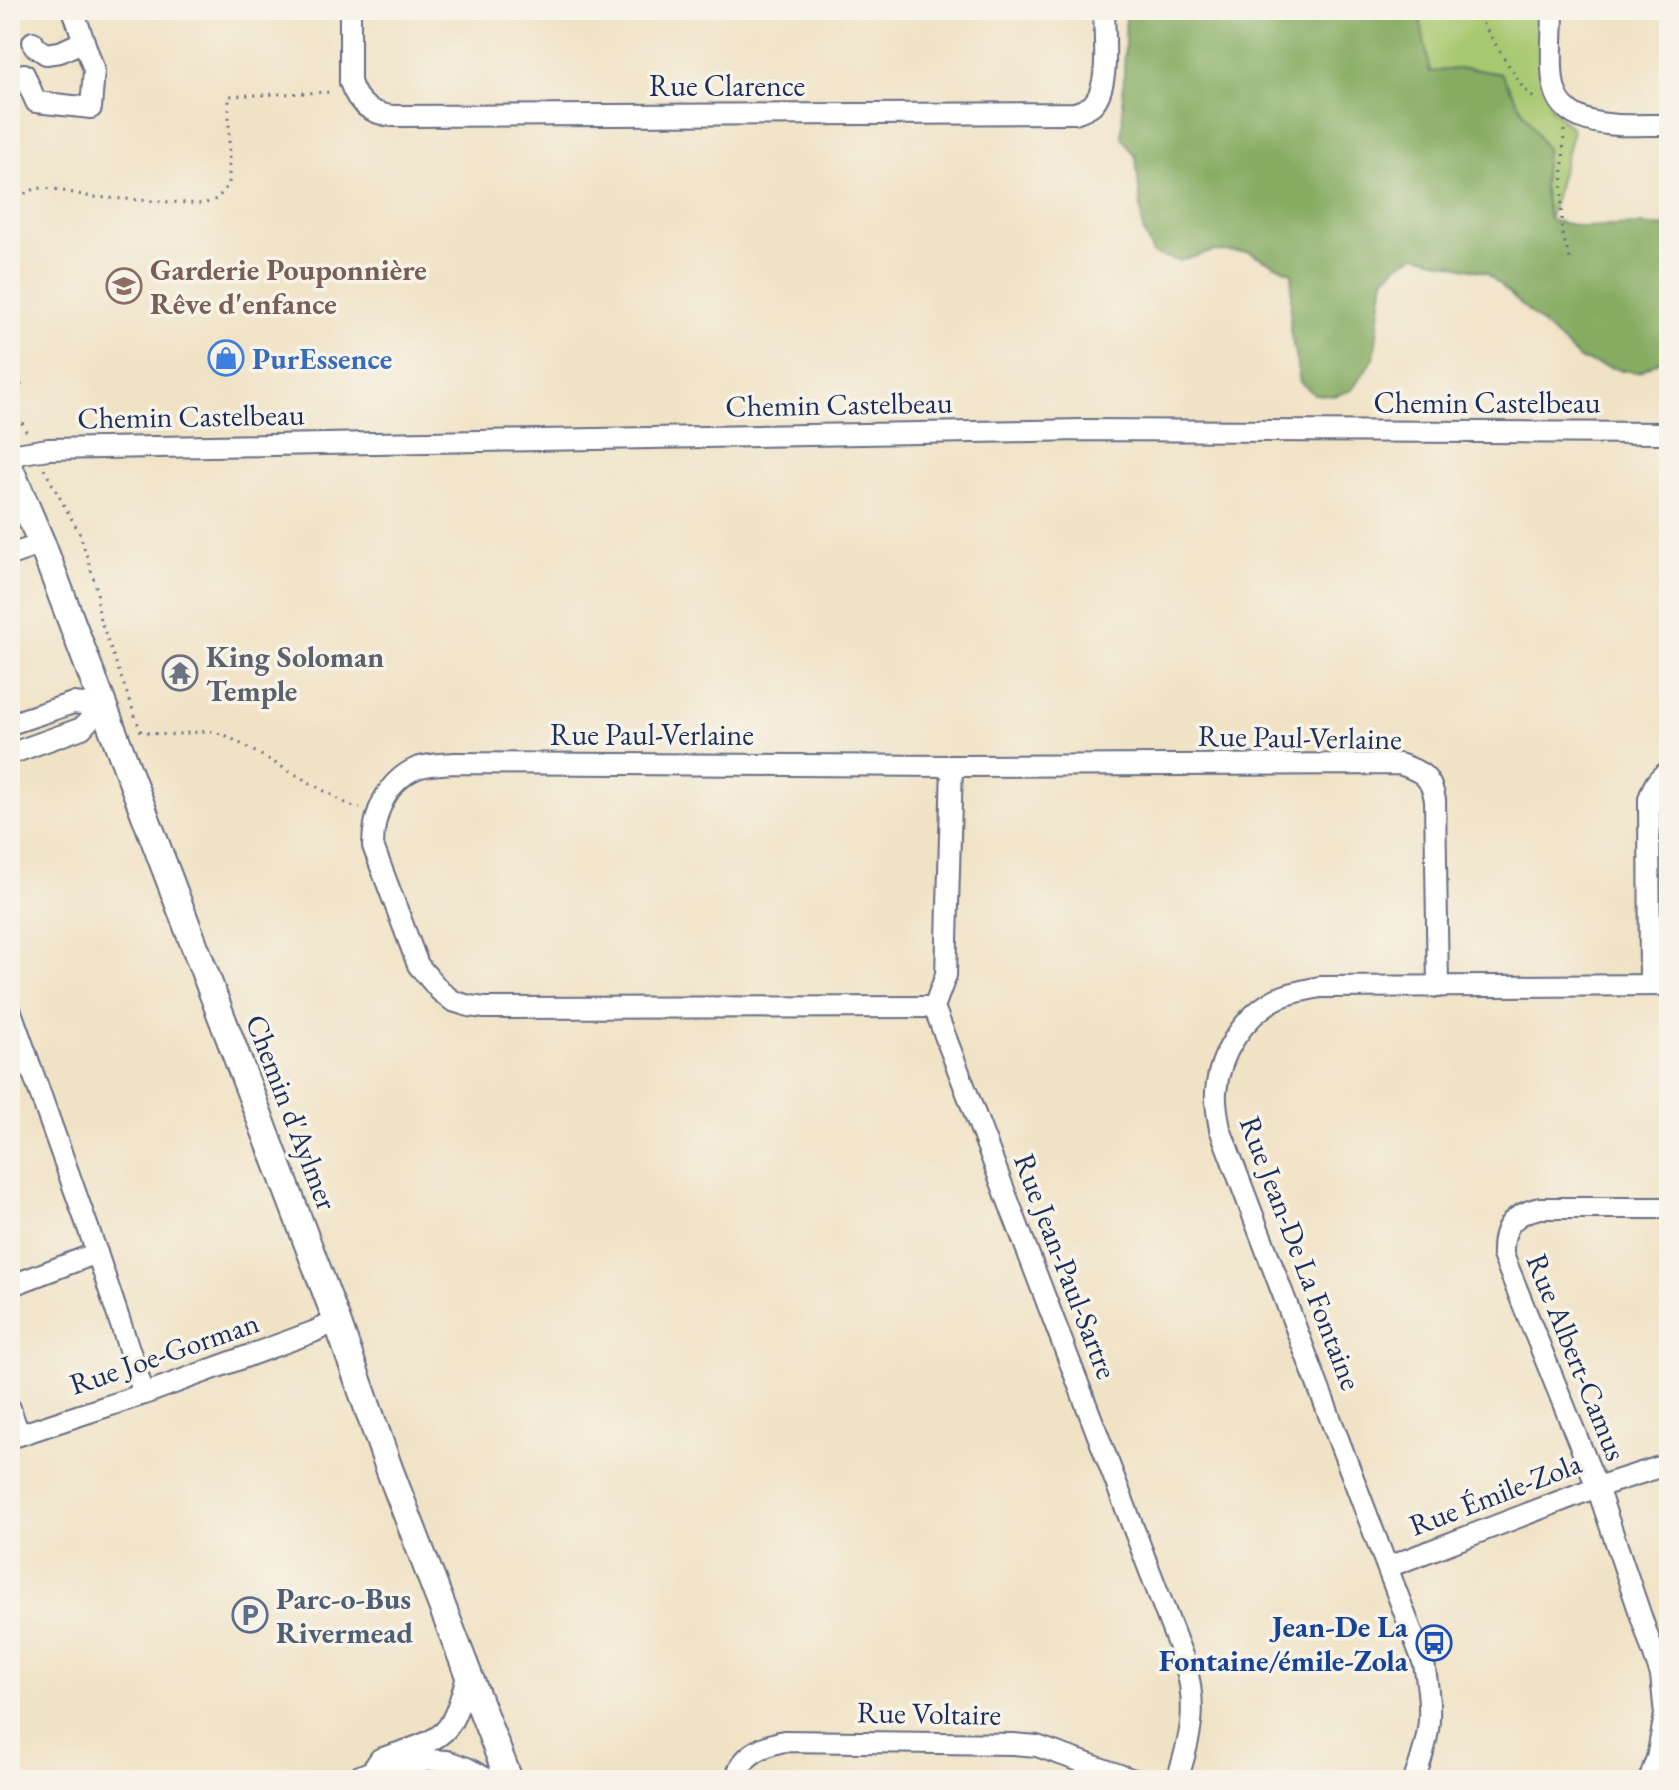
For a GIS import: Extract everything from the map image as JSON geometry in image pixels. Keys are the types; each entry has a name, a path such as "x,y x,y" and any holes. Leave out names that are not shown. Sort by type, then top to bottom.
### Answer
{"main road":[{"name":"Chemin d'Aylmer","path":"10,469 42,544 509,1780"}],"street":[{"path":"24,74 36,102 91,108 94,70 73,10"},
{"path":"350,10 350,82 353,92"},
{"name":"Rue Clarence","path":"353,92 373,112 393,116 1075,113 1094,104 1103,83 1104,10"},
{"path":"1553,10 1553,79 1563,106 1588,121 1603,124 1669,125"},
{"path":"33,42 46,54 60,52 84,41"},
{"name":"Chemin Castelbeau","path":"10,455 48,449 1082,430 1669,433"},
{"path":"10,555 42,544"},
{"path":"10,724 73,703 102,706"},
{"path":"10,754 82,728 102,706"},
{"name":"Rue Paul-Verlaine","path":"377,813 383,799 402,778 417,768 455,763 952,766 1399,764 1413,768 1433,785 1438,987"},
{"path":"377,813 373,846 418,965 453,1001 485,1008 934,1007 946,975 952,766"},
{"path":"1660,985 1649,799 1652,786 1669,771"},
{"name":"Rue Jean-De La Fontaine","path":"1414,1780 1428,1737 1430,1714 1424,1664 1220,1129 1215,1095 1223,1058 1232,1042 1257,1013 1278,998 1320,987 1660,985"},
{"name":"Rue Jean-Paul-Sartre","path":"934,1007 1192,1684 1192,1724 1177,1780"},
{"path":"10,1009 144,1394"},
{"name":"Rue Albert-Camus","path":"1597,1487 1503,1255 1503,1240 1507,1227 1516,1218 1526,1211 1540,1208 1669,1208"},
{"path":"10,1286 97,1253"},
{"name":"Rue Joe-Gorman","path":"14,1436 144,1394 337,1321"},
{"path":"10,1408 14,1436"},
{"name":"Rue Émile-Zola","path":"1388,1567 1597,1487 1669,1464"},
{"path":"1597,1487 1661,1675 1664,1725 1649,1780"},
{"path":"372,1771 380,1759 423,1744 446,1730 468,1674"},
{"name":"Rue Voltaire","path":"736,1780 743,1762 752,1753 766,1745 784,1741 1037,1746 1134,1780"},
{"path":"350,1780 372,1771 387,1774 429,1760 447,1761 489,1780"}],"path":[{"path":"1474,10 1523,88 1543,107"},
{"path":"10,200 37,188 92,197 203,204 217,199 229,184 229,96 353,92"},
{"path":"1570,259 1561,230 1565,118 1575,115"},
{"path":"10,321 21,385 17,412 47,477 80,534 97,590 99,616 141,732 168,735 210,731 227,736 351,806 377,813"}],"green space":[{"path":"1126,10 1421,10 1430,72 1466,68 1501,74 1546,149 1543,185 1549,220 1583,227 1669,227 1669,353 1639,372 1581,360 1487,273 1416,255 1400,263 1384,278 1374,358 1352,390 1334,396 1314,394 1300,382 1290,329 1292,273 1249,252 1214,251 1179,261 1153,254 1143,230 1136,157 1122,137"},
{"path":"1421,10 1542,10 1542,77 1552,110 1573,129 1549,221 1543,185 1545,149 1501,74 1466,68 1430,72"}],"place":[{"name":"Garderie Pouponnière Rêve d'enfance","path":"124,286"},
{"name":"PurEssence","path":"226,358"},
{"name":"King Soloman Temple","path":"180,673"},
{"name":"Parc-o-Bus Rivermead","path":"250,1615"},
{"name":"Jean-De La Fontaine/émile-Zola","path":"1434,1643"}]}
